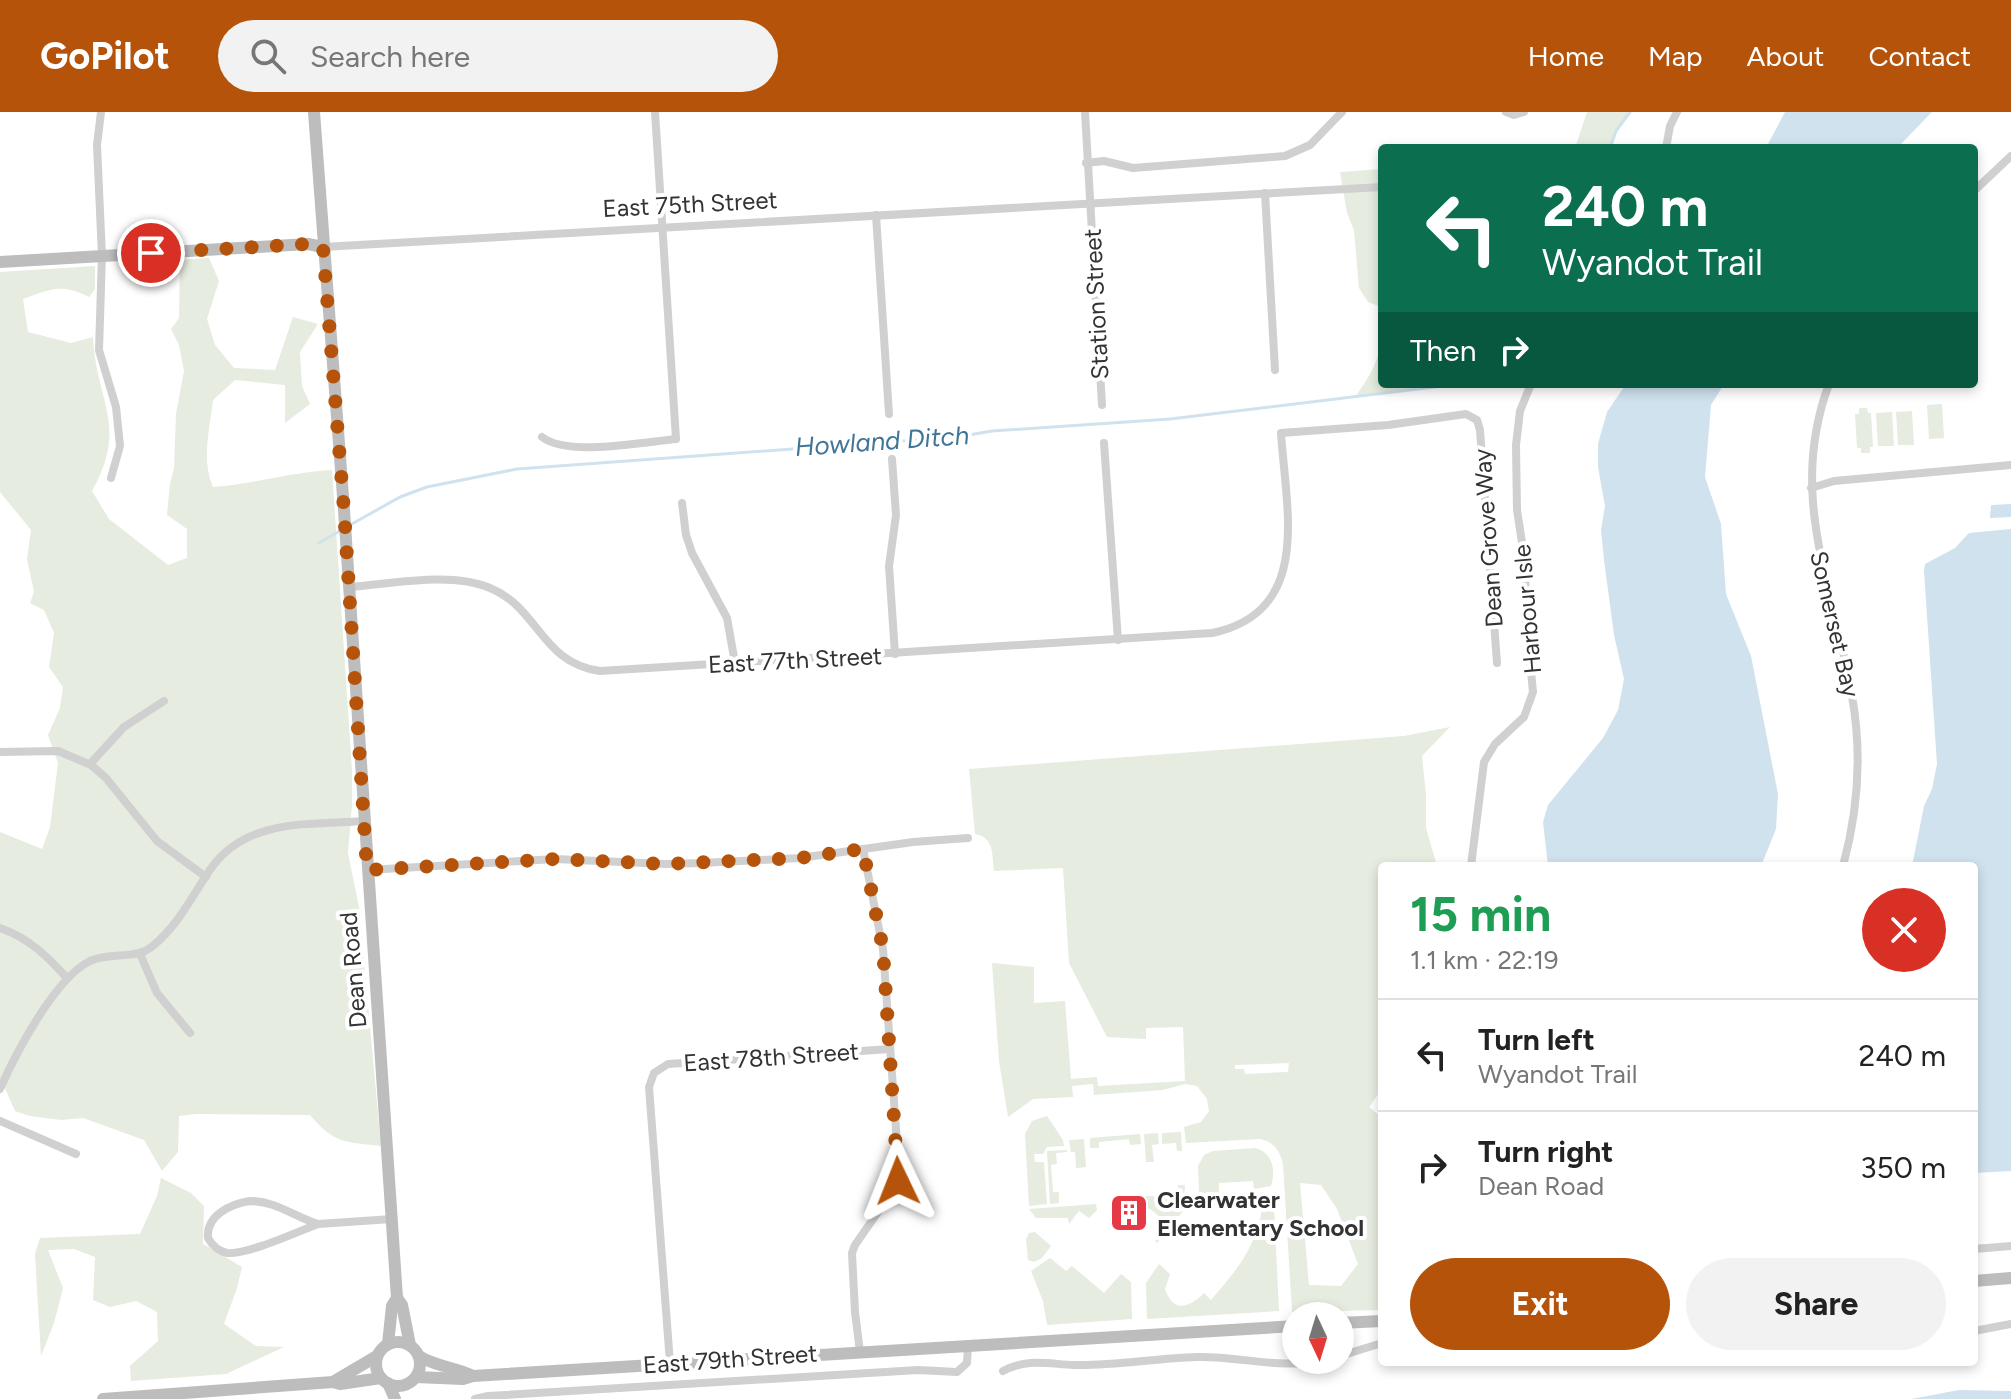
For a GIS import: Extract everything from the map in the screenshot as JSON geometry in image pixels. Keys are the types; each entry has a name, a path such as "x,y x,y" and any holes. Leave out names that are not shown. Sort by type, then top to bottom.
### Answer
{"street":[{"path":"101,112 97,154 102,256 99,350 116,407 120,446 111,478"},
{"name":"Dean Road","path":"314,112 347,547 397,1298 402,1305 410,1345"},
{"path":"542,437 555,445 582,447 676,439 655,112"},
{"name":"Station Street","path":"1085,112 1102,405"},
{"path":"1086,163 1104,161 1133,168 1285,156 1310,145 1342,112"},
{"path":"1506,112 1514,115 1524,112"},
{"path":"1667,144 1677,112"},
{"path":"1978,187 2011,156"},
{"name":"East 75th Street","path":"0,262 308,244 323,247 1378,187"},
{"path":"1265,193 1275,370"},
{"path":"876,215 889,414"},
{"name":"Harbour Isle","path":"1472,862 1484,762 1495,744 1524,717 1533,692 1526,621 1525,562 1517,510 1516,455 1520,411 1529,388"},
{"name":"Somerset Bay","path":"1828,388 1815,432 1811,488 1818,550 1848,673 1856,724 1856,799 1844,862"},
{"name":"Dean Grove Way","path":"1266,605 1280,584 1288,552 1281,433 1388,425 1466,414 1477,420 1482,450 1497,663"},
{"path":"1104,443 1118,640"},
{"path":"892,459 896,515 889,566 895,654"},
{"path":"1811,488 1834,481 2011,465"},
{"path":"682,503 692,553 727,618 735,663"},
{"name":"East 77th Street","path":"349,587 451,580 487,586 513,602 562,657 586,669 609,671 1118,640 1226,630 1246,622 1266,605"},
{"path":"90,764 116,734 164,701"},
{"path":"0,752 58,751 90,764 106,778 157,841 206,877"},
{"path":"0,1089 22,1045 67,978 98,958 140,954 153,947 175,924 206,877 231,848 261,831 282,826 364,821"},
{"path":"367,870 555,859 689,863 800,858 968,838"},
{"path":"860,1352 852,1253 894,1189 899,1174 883,949 863,849"},
{"path":"0,928 16,933 35,946 67,978"},
{"path":"140,954 157,993 190,1033"},
{"name":"East 78th Street","path":"670,1363 649,1087 655,1071 668,1064 890,1049"},
{"path":"0,1121 76,1154"},
{"path":"318,1224 275,1204 250,1201 220,1213 210,1223 207,1233 211,1244 217,1249 235,1252 318,1224 392,1219"},
{"path":"1978,1249 2011,1246"},
{"path":"1978,1281 2011,1278"},
{"name":"Dean Road","path":"388,1344 392,1306 397,1298"},
{"path":"1354,1322 1378,1321"},
{"path":"1978,1330 2011,1324"},
{"name":"East 79th Street","path":"414,1379 463,1379 670,1363 1282,1327"},
{"path":"333,1382 377,1356 388,1344 401,1342 410,1345 419,1356 420,1368 406,1399"},
{"path":"1354,1352 1378,1344"},
{"name":"East 79th Street","path":"475,1399 902,1371 957,1372 967,1363 968,1346"},
{"path":"377,1356 376,1365 395,1399"},
{"name":"East 79th Street","path":"419,1356 473,1376"},
{"path":"1003,1371 1014,1365 1042,1361 1075,1365 1198,1357 1282,1365"},
{"path":"103,1399 333,1382 384,1380 403,1385 414,1379"}],"shaded area":[{"path":"1587,112 1630,112 1616,131 1611,144 1576,144"},
{"path":"1378,169 1378,306 1368,302 1359,288 1354,230 1347,213 1340,172"},
{"path":"209,258 219,281 207,319 215,345 234,368 275,370 293,317 318,324 300,352 302,386 310,404 285,423 285,385 235,380 213,400 207,444 208,466 213,487 332,470 352,771 348,853 359,907 381,1146 341,1140 326,1132 310,1115 196,1114 179,1116 178,1152 162,1171 144,1140 83,1118 61,1120 15,1111 0,1077 0,832 42,849 50,827 58,763 48,735 60,708 63,687 49,667 54,633 44,610 30,603 34,592 27,559 31,530 0,492 0,272 95,266 95,289 89,297 71,290 56,289 23,299 28,332 71,343 93,337 109,430 103,468 92,491 109,519 168,565 187,558 187,529 167,515 174,468 176,414 184,371 179,345 171,329 179,318 180,260"},
{"path":"1378,354 1378,388 1429,388 1356,396 1376,363"},
{"path":"1942,404 1944,438 1929,439 1927,405"},
{"path":"1859,408 1867,408 1871,413 1873,447 1870,447 1870,453 1861,453 1861,448 1857,448 1855,414 1859,414"},
{"path":"1912,411 1914,445 1898,445 1896,412"},
{"path":"1892,412 1894,446 1878,446 1876,413"},
{"path":"1450,727 1422,756 1426,828 1436,862 1378,862 1378,1095 1369,1107 1378,1115 1378,1310 1354,1311 1354,1302 1291,1302 1280,1155 1273,1145 1260,1139 1186,1143 1184,1127 1201,1122 1209,1111 1207,1099 1197,1086 1185,1084 1163,1090 1094,1095 1093,1084 1072,1086 1073,1097 1033,1099 1008,1117 999,1061 992,963 1034,967 1034,1003 1065,1001 1071,1079 1097,1077 1098,1086 1185,1081 1183,1027 1146,1028 1146,1039 1107,1037 1069,963 1063,868 994,871 989,843 975,834 969,769 1404,736","holes":["1289,1063 1288,1072 1245,1074 1244,1069 1235,1069 1235,1065","1300,1183 1321,1185 1337,1209 1358,1264 1341,1286 1309,1285"]},
{"path":"1047,1116 1064,1146 1047,1147 1043,1154 1034,1154 1035,1162 1044,1162 1047,1204 1029,1206 1025,1134 1032,1121"},
{"path":"1181,1132 1182,1151 1177,1151 1176,1143 1162,1144 1162,1133"},
{"path":"1158,1133 1159,1144 1152,1145 1154,1162 1146,1162 1144,1134"},
{"path":"1140,1134 1141,1144 1130,1145 1129,1139 1099,1142 1099,1148 1090,1148 1090,1138"},
{"path":"1084,1139 1086,1167 1076,1168 1075,1152 1071,1152 1069,1140"},
{"path":"1255,1148 1266,1154 1272,1163 1271,1186 1254,1189 1253,1181 1219,1183 1219,1194 1199,1195 1198,1166 1204,1155 1213,1151"},
{"path":"1067,1150 1056,1153 1057,1164 1051,1165 1053,1192 1059,1192 1059,1203 1050,1204 1047,1151"},
{"path":"161,1178 191,1193 204,1206 203,1244 242,1267 224,1324 256,1346 284,1347 226,1374 131,1381 130,1366 158,1341 157,1312 136,1301 110,1307 93,1300 95,1257 74,1249 48,1250 63,1288 41,1356 35,1254 40,1238 140,1234 157,1196"},
{"path":"1178,1185 1185,1185 1183,1211 1157,1243 1155,1241 1169,1224 1150,1209 1140,1209 1139,1197 1178,1194"},
{"path":"1264,1199 1272,1202 1274,1207 1279,1311 1147,1319 1146,1283 1159,1264 1170,1274 1165,1289 1172,1302 1187,1305 1204,1293 1211,1300 1250,1248 1262,1209 1255,1208 1254,1204"},
{"path":"1096,1204 1097,1210 1089,1218 1079,1211 1069,1224 1068,1218 1036,1218 1029,1209"},
{"path":"1035,1232 1051,1246 1042,1258 1034,1262 1028,1260 1026,1239 1029,1233"},
{"path":"1050,1258 1066,1271 1072,1266 1104,1293 1121,1274 1131,1282 1132,1319 1047,1325 1043,1301 1031,1271"}],"water":[{"path":"1785,112 1932,112 1901,144 1768,144"},
{"path":"1623,388 1722,388 1711,405 1705,477 1721,524 1726,594 1751,656 1778,794 1776,829 1763,862 1548,862 1543,822 1548,805 1603,738 1618,710 1624,679 1614,635 1601,530 1605,506 1598,467 1598,444 1607,412"},
{"path":"2011,504 2011,517 1990,518 1991,505"},
{"path":"2011,529 2011,1171 1978,1173 1978,862 1913,862 1924,806 1932,789 1937,764 1925,564 1955,548 1969,533"},
{"path":"1959,1390 2011,1391 2011,1399 1911,1399"}],"waterway":[{"name":"Howland Ditch","path":"1611,144 1616,131 1630,112"},
{"name":"Howland Ditch","path":"350,525 400,497 427,487 517,469 1170,419 1426,388"},
{"name":"Howland Ditch","path":"319,543 343,529"}],"place":[{"name":"Clearwater Elementary School","path":"1129,1213"}],"route":[{"path":"151,253 308,244 323,247 344,510 367,870 555,859 665,864 800,858 863,849 883,949 898,1181"}]}
